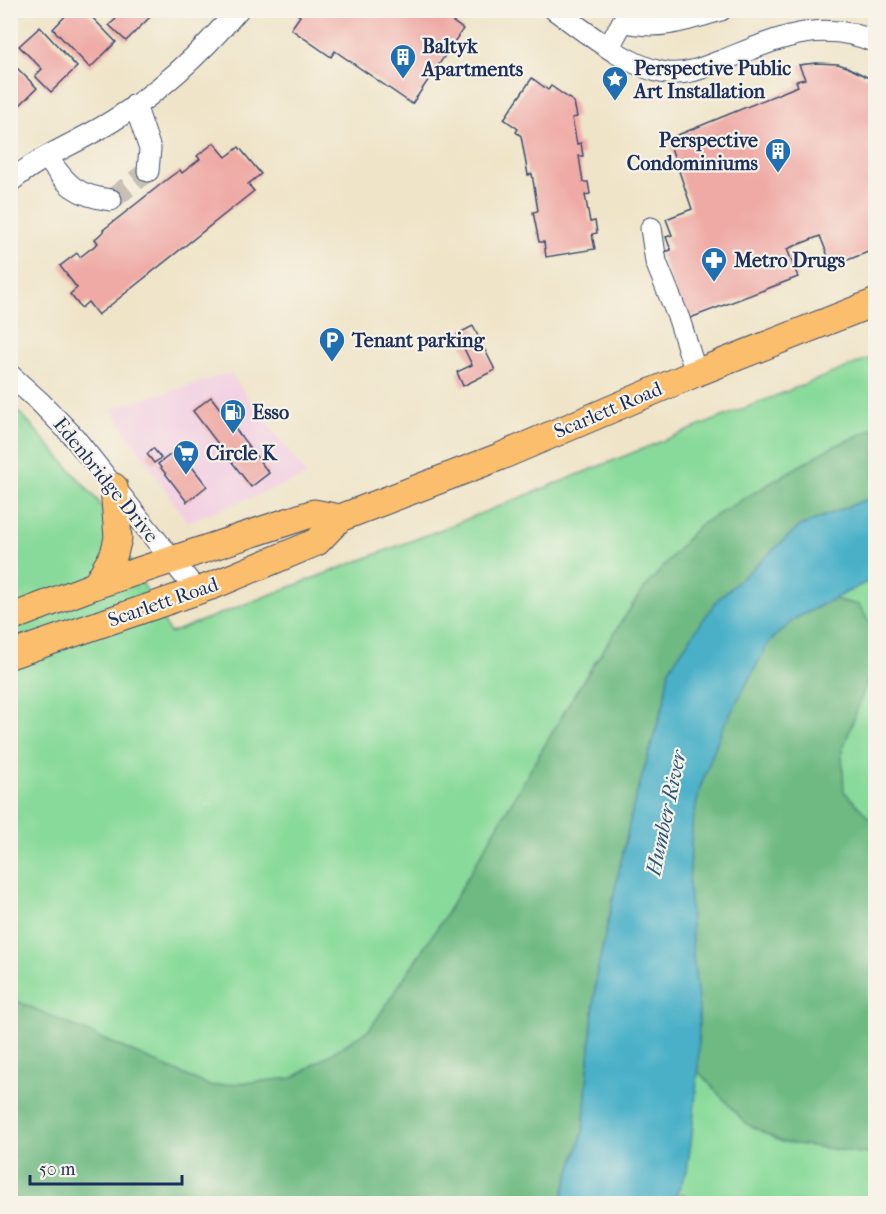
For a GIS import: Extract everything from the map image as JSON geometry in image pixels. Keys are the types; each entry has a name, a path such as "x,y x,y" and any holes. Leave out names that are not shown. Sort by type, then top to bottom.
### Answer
{"main road":[{"name":"Scarlett Road","path":"10,655 196,590 317,542 340,518 499,457 696,372 876,302"},
{"path":"96,585 114,554 118,538 114,487"},
{"name":"Scarlett Road","path":"10,618 96,585 314,513 340,518"}],"street":[{"path":"10,182 25,169 113,121 135,105 191,60 238,10"},
{"path":"555,10 609,47 648,68 666,73 679,73 706,67 772,41 821,30 833,20 876,42"},
{"path":"609,47 623,21 638,25 671,25 721,10"},
{"path":"135,105 150,149 148,171"},
{"path":"47,157 60,177 73,189 96,198 111,200"},
{"path":"651,228 656,262 679,319 696,372"},
{"name":"Edenbridge Drive","path":"10,375 73,436 196,590"}],"shaded area":[{"path":"230,373 307,476 187,522 111,409"}],"green space":[{"path":"875,356 875,1203 680,1203 684,1194 578,1195 575,1204 11,1203 10,405 25,418 98,501 170,633 437,531"},
{"path":"875,428 875,496 800,526 669,669 664,702 633,807 596,977 583,1132 560,1203 11,1203 10,998 210,1086 293,1078 370,1029 445,916 577,690 639,595 698,526 826,450"},
{"path":"834,599 859,605 875,631 875,659 842,752 844,791 875,824 875,1155 782,1142 745,1123 698,1071 699,1011 692,946 689,884 692,826 700,788 722,729 769,642 796,618"}],"water":[{"name":"Humber River","path":"875,496 875,578 796,618 769,642 722,729 700,788 692,826 689,884 692,946 699,1011 698,1071 687,1171 672,1203 560,1203 583,1132 596,977 633,807 664,702 669,669 717,600 800,526"}],"building":[{"path":"71,10 85,10 116,42 90,68 53,29"},
{"path":"107,10 147,10 152,15 126,41 109,25 116,19"},
{"name":"Baltyk Apartments","path":"298,10 443,10 448,14 446,17 463,29 412,104 335,51 331,57 291,29 300,16 296,13"},
{"path":"40,27 77,67 51,92 35,76 42,69 19,46"},
{"path":"10,61 37,88 10,115"},
{"name":"Perspective Condominiums","path":"838,64 847,67 876,84 876,249 832,266 820,236 787,249 798,277 685,320 661,253 671,250 666,237 672,235 666,219 692,209 668,139 798,86 796,81 805,79 799,65"},
{"path":"532,78 548,90 551,86 574,102 577,117 572,118 577,144 581,143 583,156 579,156 583,182 588,182 590,194 585,195 590,222 595,221 597,233 592,234 595,249 546,257 544,242 539,242 533,212 538,211 532,174 528,175 521,136 516,132 518,129 504,119"},
{"path":"214,143 226,157 239,147 261,174 248,184 254,191 98,315 88,302 81,308 70,294 77,288 60,266 77,253 80,257 98,243 95,239 103,230 170,177 180,170 182,173 200,159 197,156"},
{"path":"473,326 495,370 463,386 457,372 472,365 457,334"},
{"path":"211,397 269,473 251,487 193,411"},
{"path":"153,448 161,458 154,463 147,454"},
{"path":"178,449 207,486 187,502 158,464"}],"tunnel":[{"path":"111,200 148,171"}],"place":[{"name":"Baltyk Apartments","path":"403,80"},
{"name":"Perspective Public Art Installation","path":"615,102"},
{"name":"Perspective Condominiums","path":"778,174"},
{"name":"Metro Drugs","path":"714,283"},
{"name":"Tenant parking","path":"332,363"},
{"name":"Esso","path":"233,435"},
{"name":"Circle K","path":"186,476"}]}
